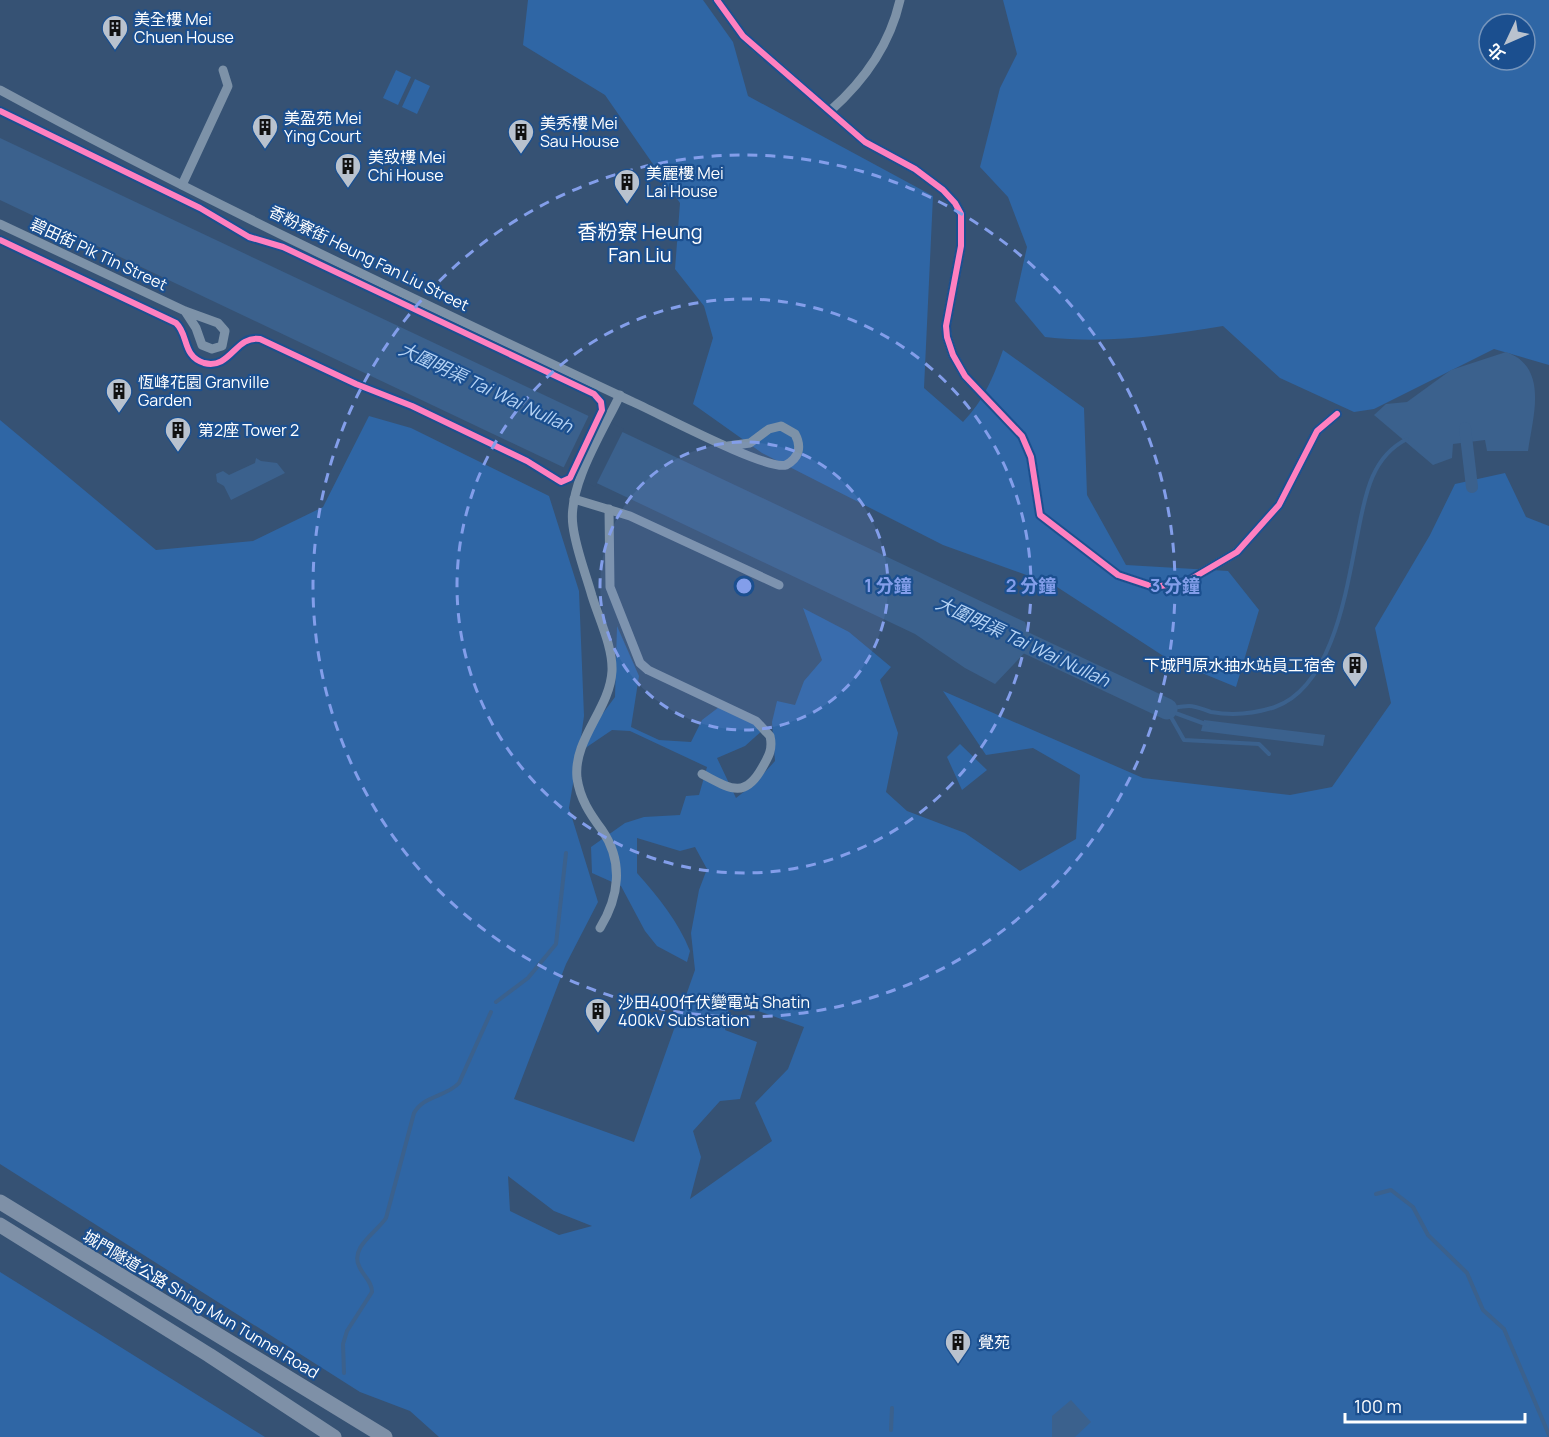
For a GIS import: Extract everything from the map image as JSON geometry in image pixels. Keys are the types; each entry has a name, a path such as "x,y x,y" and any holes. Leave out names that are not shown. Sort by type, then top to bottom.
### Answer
{"highway":[{"name":"城門隧道公路 Shing Mun Tunnel Road","path":"0,1202 385,1437"},
{"path":"0,1225 209,1355 334,1437"}],"street":[{"path":"717,0 743,36 865,142 915,170 943,189 955,203 961,214 961,246 946,326 952,355 965,376 1022,436 1031,457 1040,514 1118,575 1154,587 1186,582 1237,552 1279,505 1317,431 1337,414"},
{"path":"830,111 880,53 893,28 900,0"},
{"path":"182,185 228,86 223,70"},
{"name":"香粉寮街 Heung Fan Liu Street","path":"0,90 182,185 728,446 776,467 790,463 799,449 795,434 781,426 769,429 750,443 728,446"},
{"name":"碧田街 Pik Tin Street","path":"0,224 185,312 223,327 226,336 222,346 212,350 202,345 196,328 185,312"},
{"path":"600,928 609,911 616,888 616,863 609,842 583,801 577,773 583,747 608,689 612,664 574,536 574,499 580,480 620,395"},
{"path":"574,499 630,516 779,585"},
{"path":"609,509 610,587 640,663 648,670 760,724 770,736 770,754 755,781 748,787 729,788 702,774"}],"shaded area":[{"path":"528,0 703,0 733,42 748,96 933,196 924,388 963,422 987,388 1003,350 1084,408 1087,495 1126,565 1228,571 1259,610 1236,687 1168,659 1054,585 943,545 762,453 693,404 713,338 704,306 675,269 680,203 605,95 523,45"},
{"path":"1003,0 1549,0 1549,365 1494,349 1374,409 1354,412 1280,378 1223,326 1156,336 1112,339 1045,337 1015,301 1027,247 1008,197 980,167 1000,88 1017,54"},
{"path":"396,70 411,77 398,105 383,98"},
{"path":"415,79 430,86 417,114 402,107"},
{"path":"369,416 411,428 549,496 579,591 584,716 580,744 615,697 617,626 639,676 631,727 659,740 691,742 702,720 723,704 764,729 745,746 717,758 736,798 754,784 775,761 772,722 777,701 795,705 804,681 822,660 803,608 849,632 891,667 880,680 898,733 886,792 907,811 965,833 1020,871 1076,839 1080,775 1033,748 986,755 943,691 1143,778 1290,795 1332,787 1391,703 1375,628 1430,535 1455,484 1505,473 1526,517 1549,526 1549,1437 439,1437 410,1411 360,1392 0,1164 0,420 156,550 253,541 323,507","holes":["612,730 630,731 707,767 699,795 686,796 680,815 644,817 625,823 591,847 592,873 621,886 645,931 657,946 687,962 690,951 680,930 637,873 637,838 680,851 695,847 707,869 699,890 691,933 695,970 634,1142 514,1099 566,964 598,902 569,808 578,753","730,1001 804,1027 788,1069 755,1103 772,1141 690,1199 701,1157 693,1131 720,1101 740,1099 757,1042 725,1030","508,1176 554,1211 592,1226 559,1235 510,1211"]},
{"path":"960,744 987,770 962,790 947,757"},
{"path":"0,1272 265,1437 0,1437"}],"water":[{"path":"0,138 1025,622 1032,645 995,684 965,668 915,634 0,200"},
{"path":"1506,352 1519,359 1528,369 1533,381 1535,408 1528,451 1487,451 1485,440 1453,444 1452,458 1433,465 1374,415 1386,404 1407,402 1451,370"},
{"path":"256,458 277,463 285,473 231,500 224,486 217,482 216,474 223,471 229,475 255,463"},
{"path":"1204,720 1325,735 1323,746 1201,731"},
{"path":"1071,1400 1091,1422 1075,1437 1052,1437 1052,1416"}],"pier":[{"path":"590,413 624,429 595,487 562,471"}],"waterway":[{"path":"1465,428 1472,487"},
{"path":"1167,709 1189,706 1211,712 1243,714 1275,707 1295,696 1311,678 1324,657 1334,632 1372,479 1385,456 1407,439"},
{"name":"大圍明渠 Tai Wai Nullah","path":"1007,634 1167,709"},
{"path":"1167,710 1208,725"},
{"path":"1167,710 1184,740 1259,744 1269,754"},
{"path":"496,1002 528,978 556,944 566,853"},
{"path":"344,1373 343,1344 347,1331 372,1292 371,1285 359,1266 358,1252 386,1218 414,1113 423,1103 454,1088 459,1083 491,1012"},
{"path":"1376,1194 1391,1190 1413,1207 1428,1235 1467,1273 1483,1310 1504,1329 1549,1435"},
{"path":"891,1430 892,1408"}],"cycle path":[{"path":"717,0 743,36 865,142 915,169 943,190 955,203 961,214 961,246 946,326 953,355 965,376 1022,436 1031,457 1040,515 1118,575 1154,587 1186,582 1237,552 1279,505 1317,431 1337,414"},
{"path":"0,111 200,208 249,237 283,247 594,394 601,402 602,410 570,478 561,482 527,461 412,406 356,384 260,339 244,342 221,362 213,364 197,360 189,350 183,333 176,323 0,240"}],"place":[{"name":"美全樓 Mei Chuen House","path":"115,51"},
{"name":"美盈苑 Mei Ying Court","path":"265,150"},
{"name":"美秀樓 Mei Sau House","path":"521,155"},
{"name":"美致樓 Mei Chi House","path":"348,189"},
{"name":"美麗樓 Mei Lai House","path":"627,205"},
{"name":"恆峰花園 Granville Garden","path":"119,414"},
{"name":"第2座 Tower 2","path":"178,453"},
{"name":"下城門原水抽水站員工宿舍","path":"1355,688"},
{"name":"沙田400仟伏變電站 Shatin 400kV Substation","path":"598,1034"},
{"name":"覺苑","path":"958,1365"}],"district":[{"name":"香粉寮 Heung Fan Liu","path":"640,242"}]}
